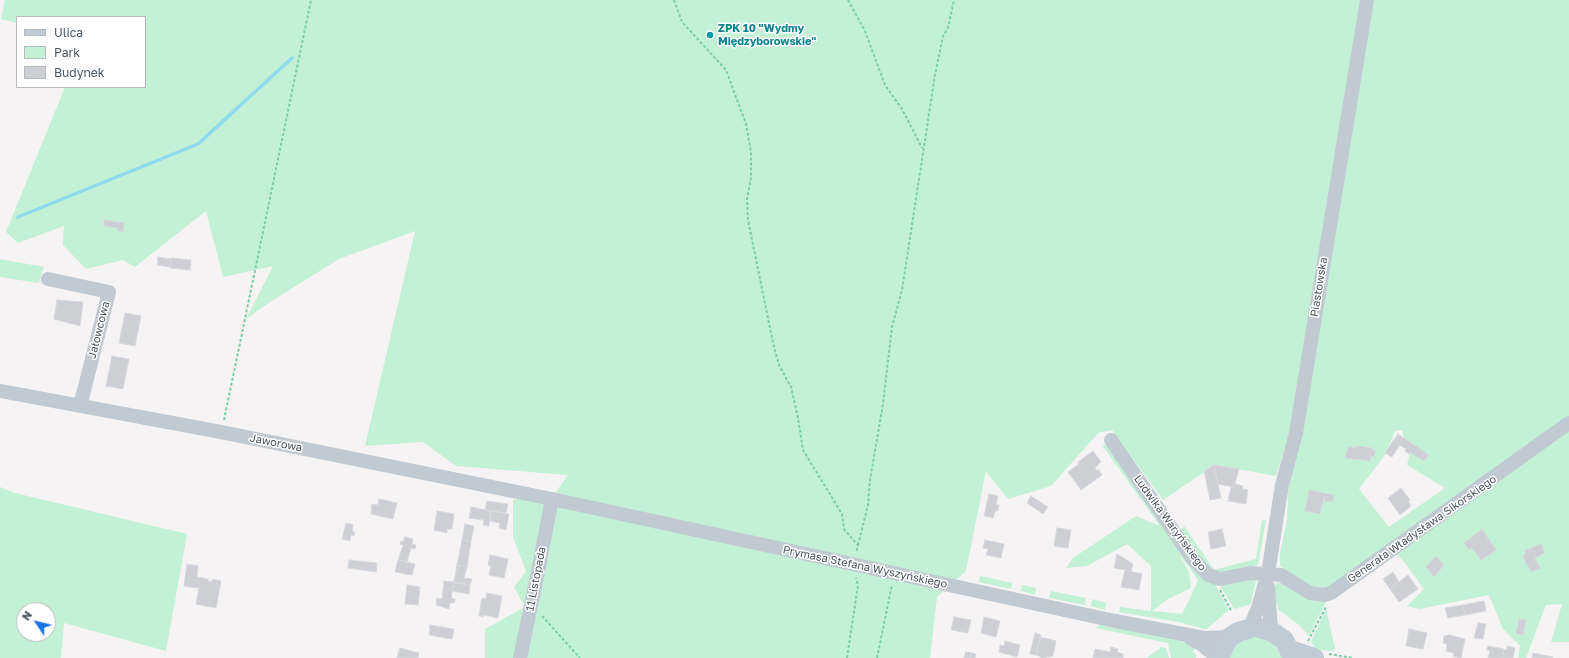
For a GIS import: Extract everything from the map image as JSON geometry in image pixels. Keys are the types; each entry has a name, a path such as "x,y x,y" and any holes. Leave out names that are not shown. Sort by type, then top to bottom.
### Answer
{"street":[{"name":"Piastowska","path":"1250,627 1268,573 1282,485 1296,432 1367,0"},
{"name":"Jałowcowa","path":"48,279 109,292 80,406"},
{"name":"Jaworowa","path":"0,391 221,432 552,499"},
{"name":"Generała Władysława Sikorskiego","path":"1268,573 1281,575 1317,595 1331,593 1569,423"},
{"name":"Ludwika Waryńskiego","path":"1111,440 1192,558 1208,575 1220,579 1251,573 1268,573"},
{"name":"Prymasa Stefana Wyszyńskiego","path":"552,499 1069,611 1204,638 1230,637"},
{"name":"11 Listopada","path":"520,658 552,499"},
{"name":"Piastowska","path":"1268,573 1269,620 1271,631"},
{"path":"1218,658 1230,637 1250,627 1264,628 1271,631 1306,652"},
{"name":"Prymasa Stefana Wyszyńskiego","path":"1179,632 1201,644 1218,658"}],"path":[{"path":"221,432 311,0"},
{"path":"674,0 682,22 726,70 746,124 751,152 751,178 747,199 748,220 773,343 779,365 791,387 803,450 842,514 844,529 858,545"},
{"path":"848,0 865,31 884,85 904,113 923,149"},
{"path":"847,658 858,585 853,565 868,504 870,480 883,404 892,327 902,290 942,36 949,24 954,0"},
{"path":"877,658 886,620 894,573"},
{"path":"1214,578 1232,612"},
{"path":"531,605 580,658"},
{"path":"1327,605 1306,652 1353,658"}],"green space":[{"path":"5,0 1569,0 1569,642 1551,642 1562,604 1546,605 1526,658 1518,658 1520,646 1503,629 1489,595 1419,609 1407,606 1424,589 1405,563 1389,546 1327,589 1311,586 1280,566 1280,554 1287,520 1291,427 1276,476 1215,465 1163,500 1112,430 1098,433 1051,486 1008,499 986,471 966,571 937,597 930,658 485,658 485,629 525,607 514,587 526,571 513,537 513,500 556,492 568,475 456,466 423,442 365,446 415,231 339,259 270,302 246,319 273,266 223,277 206,211 135,267 123,260 86,269 63,245 64,226 18,243 6,232 65,88 146,88 146,16 16,16 16,23 1,19","holes":["1402,430 1405,444 1412,443 1407,465 1445,488 1389,527 1359,489 1385,455 1395,431"]},
{"path":"0,259 44,267 39,283 0,277"},
{"path":"1102,445 1108,446 1200,577 1215,584 1229,610 1207,629 1179,622 1119,612 1120,607 1151,611 1151,566 1127,544 1087,566 1066,568 1073,558 1136,516 1160,526","holes":["1178,552 1198,580 1182,614 1152,611 1168,599 1191,588 1189,572"]},
{"path":"0,487 15,493 187,534 166,651 64,623 61,658 0,658"},
{"path":"1262,520 1266,520 1258,565 1226,573 1209,570 1180,531 1184,526 1214,570 1256,559"},
{"path":"980,576 1012,583 1011,589 979,582"},
{"path":"1253,577 1256,580 1251,603 1249,605 1234,609 1219,584"},
{"path":"1281,582 1309,600 1326,602 1309,636 1299,625 1278,609 1278,605 1274,604 1275,586 1277,583"},
{"path":"1022,585 1036,588 1035,595 1021,591"},
{"path":"1051,591 1086,598 1085,605 1049,598"},
{"path":"1092,599 1106,603 1105,610 1091,606"},
{"path":"1326,609 1335,648 1334,651 1316,650 1311,642"},
{"path":"1102,624 1169,636 1195,648 1193,652 1196,655 1196,658 1171,658 1168,643 1096,628"},
{"path":"1252,637 1268,640 1275,646 1282,658 1228,658 1232,649 1238,643"},
{"path":"1161,647 1166,648 1169,658 1147,658"}],"building":[{"path":"104,220 124,223 123,232 118,231 118,228 104,226"},
{"path":"158,257 171,259 170,267 157,265"},
{"path":"171,258 191,260 190,270 170,268"},
{"path":"57,300 83,302 80,326 54,319"},
{"path":"125,313 141,316 135,346 119,343"},
{"path":"112,356 129,359 123,389 106,386"},
{"path":"1398,434 1429,455 1424,461 1410,452 1409,454 1405,451 1406,449 1393,441"},
{"path":"1393,441 1400,445 1392,457 1385,453"},
{"path":"1357,446 1372,448 1372,450 1375,450 1374,457 1371,456 1370,461 1345,458 1348,447 1357,448"},
{"path":"1093,451 1101,462 1095,468 1096,470 1099,470 1102,475 1081,490 1068,472 1079,464 1078,462"},
{"path":"1214,465 1221,498 1210,500 1204,471"},
{"path":"1214,465 1239,469 1234,487 1218,484"},
{"path":"1235,484 1243,486 1242,489 1248,490 1246,504 1228,501 1231,487 1234,487"},
{"path":"1401,488 1410,500 1408,501 1411,506 1400,515 1388,498"},
{"path":"1309,490 1334,495 1332,502 1325,501 1324,497 1320,514 1305,511"},
{"path":"989,494 998,496 996,505 999,505 998,511 995,511 993,518 984,516"},
{"path":"1031,496 1048,507 1043,514 1027,503"},
{"path":"379,499 397,503 393,519 371,514 372,504 378,505"},
{"path":"487,501 508,504 506,513 485,510"},
{"path":"471,507 491,511 489,526 483,525 484,520 469,518"},
{"path":"437,511 454,514 452,529 447,529 447,533 434,530"},
{"path":"491,511 509,514 506,530 499,528 500,523 490,521"},
{"path":"346,523 353,525 352,531 355,532 354,536 351,535 350,541 342,539"},
{"path":"465,524 474,526 471,541 462,540"},
{"path":"1057,528 1071,530 1068,548 1054,546"},
{"path":"1222,529 1226,546 1211,549 1208,532"},
{"path":"1482,529 1496,550 1481,560 1472,548 1469,550 1464,543"},
{"path":"405,537 413,539 412,544 416,545 415,549 411,548 407,562 398,560 403,545 400,544 401,541 403,542"},
{"path":"462,540 471,541 467,567 457,565"},
{"path":"985,540 1004,544 1001,558 986,555 988,549 983,548"},
{"path":"1541,544 1545,553 1535,558 1540,568 1531,572 1527,564 1526,565 1523,555 1526,554 1526,550"},
{"path":"1117,554 1133,564 1131,571 1114,568"},
{"path":"490,555 508,559 504,578 489,575 491,566 488,565"},
{"path":"1436,556 1444,565 1434,577 1426,567"},
{"path":"349,560 377,563 376,572 348,568"},
{"path":"398,560 415,564 412,575 395,572"},
{"path":"187,564 198,566 197,577 209,579 208,581 212,582 212,579 221,581 216,608 196,604 199,588 184,586"},
{"path":"457,565 467,567 464,578 472,579 470,585 454,582"},
{"path":"1125,570 1142,574 1139,590 1121,587"},
{"path":"1393,572 1399,582 1390,589 1383,579"},
{"path":"1408,575 1418,589 1399,602 1390,589"},
{"path":"444,581 454,582 451,598 455,599 454,603 450,603 449,609 436,605 437,598 442,599"},
{"path":"454,582 470,585 469,594 452,591"},
{"path":"407,585 420,587 418,605 405,604"},
{"path":"487,593 502,596 498,618 483,615 483,617 479,616 482,598 486,599"},
{"path":"1484,601 1486,611 1465,615 1463,605"},
{"path":"1463,605 1465,615 1448,618 1445,608"},
{"path":"954,617 971,620 968,633 951,630"},
{"path":"984,617 1000,621 996,637 981,633"},
{"path":"1519,619 1526,620 1523,635 1516,633"},
{"path":"1478,623 1486,624 1483,639 1474,638"},
{"path":"430,625 454,629 452,639 429,635"},
{"path":"1409,629 1427,633 1423,649 1406,646"},
{"path":"1035,633 1041,635 1036,655 1030,654"},
{"path":"1449,635 1465,639 1461,658 1453,656 1454,653 1446,651 1447,644 1443,643 1444,636"},
{"path":"1040,637 1056,641 1053,656 1041,658 1036,655"},
{"path":"1005,641 1020,645 1017,657 999,652 1000,645 1004,646"},
{"path":"1488,646 1504,649 1502,658 1488,658 1490,651 1487,650"},
{"path":"1507,646 1515,648 1513,658 1502,658 1504,649 1507,650"},
{"path":"1111,647 1118,649 1117,652 1123,654 1123,658 1093,658 1095,649 1110,652"},
{"path":"400,648 419,653 418,658 397,658"},
{"path":"966,652 971,653 970,658 964,658"},
{"path":"971,653 976,654 975,658 970,658"},
{"path":"1533,653 1553,657 1553,658 1532,658"}],"waterway":[{"path":"18,217 198,144 292,58"}],"place":[{"name":"ZPK 10 \"Wydmy Międzyborowskie\"","path":"710,35"}]}
